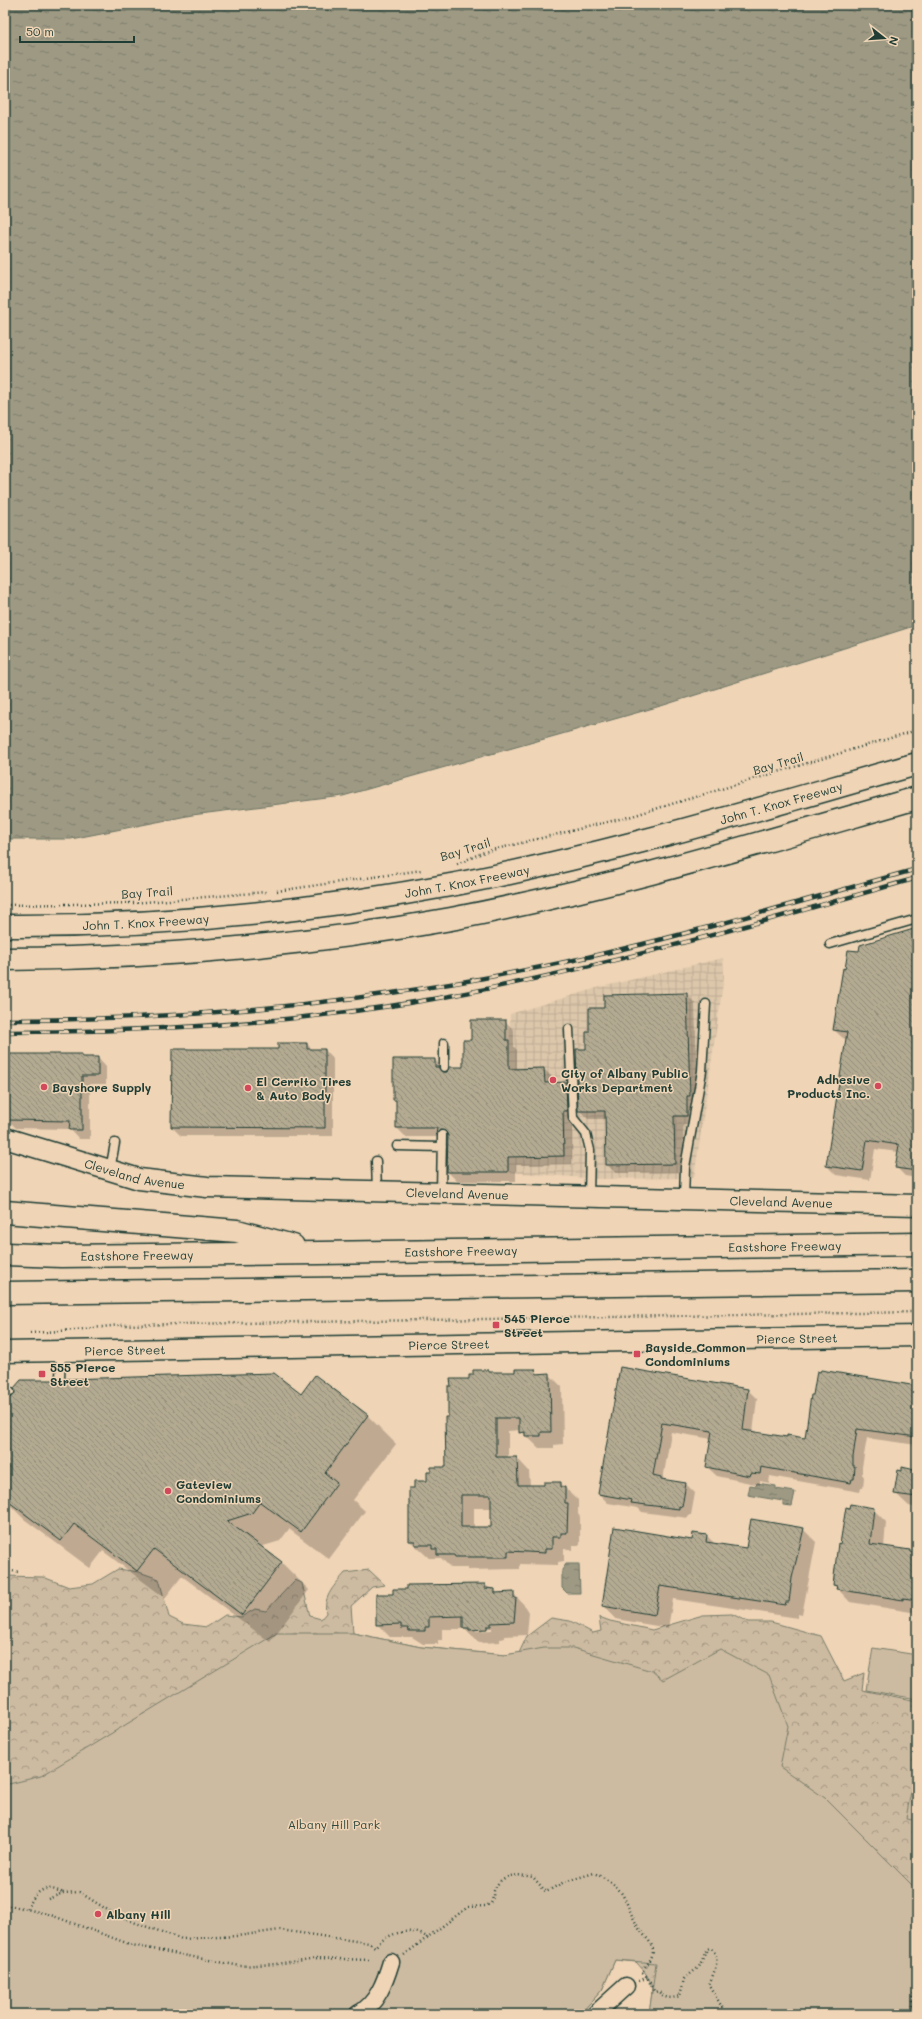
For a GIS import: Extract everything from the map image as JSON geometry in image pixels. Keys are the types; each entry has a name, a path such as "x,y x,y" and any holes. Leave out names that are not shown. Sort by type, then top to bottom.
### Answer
{"highway":[{"name":"John T. Knox Freeway","path":"5,926 110,924 214,917 322,905 450,885 618,847 914,763"},
{"path":"5,959 101,957 200,952 327,938 426,923 547,899 618,881 917,798"},
{"path":"5,1212 237,1231 320,1253"},
{"name":"Eastshore Freeway","path":"5,1254 61,1256 917,1244"},
{"path":"5,1293 917,1280"}],"street":[{"name":"Cleveland Avenue","path":"5,1138 139,1179 207,1187 917,1205"},
{"name":"Pierce Street","path":"5,1352 917,1336"},
{"path":"358,2014 373,2002 383,1988 391,1962"},
{"path":"595,2014 626,1986"}],"lane":[{"path":"830,944 917,919"},
{"path":"684,1199 685,1167 702,1071 706,1004"},
{"path":"568,1029 573,1118 586,1134 590,1150 589,1197"},
{"path":"444,1043 444,1067"},
{"path":"441,1193 442,1135"},
{"path":"110,1171 115,1143"},
{"path":"397,1146 442,1147"},
{"path":"376,1162 377,1191"},
{"path":"60,1380 61,1351"}],"path":[{"name":"Bay Trail","path":"454,865 484,852 632,816 917,730"},
{"name":"Bay Trail","path":"5,905 133,903 274,891 430,868"},
{"path":"29,1333 75,1330 120,1324 917,1312"},
{"path":"5,1570 18,1572"},
{"path":"410,1952 468,1908 491,1904 494,1892 500,1880 506,1876 520,1875 533,1877 546,1892 564,1882 594,1873 610,1880 624,1895 640,1930 651,1945 652,1955 642,1973 648,1977 649,1985 655,1992 658,1991 664,1997 672,1999 680,1996 684,1979 699,1967 707,1949 710,1948 713,1950 717,1962 709,1985 726,2014"},
{"path":"27,1909 32,1899 43,1888 49,1888 63,1893"},
{"path":"48,1899 63,1893 79,1892 118,1917 182,1939 237,1936 280,1930 369,1942 375,1947 391,1936 406,1932 413,1931 428,1938"},
{"path":"5,1906 48,1914 132,1945 240,1966 276,1964 317,1958 369,1960"},
{"path":"912,2014 917,1959"}],"shaded area":[{"path":"723,958 724,977 694,1178 598,1179 508,1172 510,1014 597,988"}],"green space":[{"name":"Albany Hill Park","path":"118,1569 139,1572 159,1579 169,1617 183,1624 207,1627 225,1615 241,1617 255,1609 266,1611 295,1580 302,1583 310,1616 321,1619 326,1613 326,1601 328,1596 345,1573 369,1570 385,1585 372,1587 351,1606 353,1633 421,1647 505,1655 519,1653 527,1636 551,1618 570,1621 593,1633 601,1631 599,1617 610,1621 652,1630 703,1615 732,1614 748,1622 771,1622 821,1636 844,1681 864,1673 862,1690 917,1701 917,1931 649,2014 652,1991 650,1980 647,1975 636,1962 615,1960 602,1990 580,2014 19,2014 5,2012 5,1576 43,1577 69,1587 93,1584"},
{"name":"Albany Hill Park","path":"277,1633 353,1633 421,1647 505,1655 544,1648 573,1648 652,1671 663,1680 720,1649 769,1675 788,1726 780,1767 825,1798 917,1890 917,2014 649,2014 656,1963 615,1960 602,1990 580,2014 5,2014 5,1785 41,1776"},
{"path":"873,1648 917,1655 917,1699 866,1690"},
{"path":"912,1786 917,1787 917,1820 906,1818"}],"water":[{"path":"5,5 917,5 917,625 664,705 343,796 192,815 71,839 5,839"},
{"path":"757,1483 776,1486 776,1489 795,1492 792,1506 783,1505 783,1501 748,1495 750,1485 756,1486"},
{"path":"566,1564 579,1564 580,1593 567,1593 562,1588 562,1570"}],"building":[{"name":"Adhesive Products Inc.","path":"917,928 917,1171 895,1168 899,1145 867,1140 862,1171 826,1166 847,1032 833,1030 843,968 845,969 848,950 859,951 860,945"},
{"path":"687,993 690,1096 687,1096 687,1116 674,1116 675,1164 606,1165 605,1111 578,1111 576,1049 586,1049 586,1032 589,1032 589,1008 604,1008 604,995"},
{"path":"471,1020 506,1020 506,1040 509,1040 509,1069 544,1068 545,1083 566,1082 567,1111 563,1111 564,1156 508,1157 508,1172 447,1172 448,1135 445,1131 440,1130 436,1135 437,1128 396,1128 396,1100 393,1100 393,1059 435,1059 435,1067 439,1067 444,1072 447,1072 449,1067 463,1067 463,1040 471,1040"},
{"name":"El Cerrito Tires & Auto Body","path":"278,1043 307,1043 307,1049 325,1049 325,1128 171,1127 172,1049 278,1049"},
{"name":"Bayshore Supply","path":"7,1054 82,1054 82,1057 98,1057 98,1076 82,1076 82,1130 69,1130 70,1121 7,1120"},
{"path":"620,1367 748,1389 743,1430 787,1437 787,1435 805,1438 811,1395 813,1395 817,1371 820,1372 821,1370 917,1386 917,1437 857,1429 853,1457 853,1466 855,1466 854,1479 852,1479 851,1483 761,1467 760,1474 751,1473 750,1476 706,1467 712,1431 662,1423 653,1475 661,1477 661,1479 686,1483 682,1507 679,1506 679,1509 631,1503 632,1500 598,1494"},
{"path":"515,1369 535,1369 536,1374 550,1373 551,1432 541,1432 541,1436 525,1436 525,1432 519,1433 519,1418 496,1418 496,1457 517,1457 518,1485 544,1485 544,1482 561,1482 561,1487 565,1487 565,1503 568,1503 567,1533 561,1533 561,1537 552,1537 552,1549 545,1549 545,1553 508,1551 508,1557 455,1557 454,1555 437,1555 437,1549 432,1549 432,1545 415,1545 415,1541 409,1541 409,1488 414,1488 414,1481 427,1481 427,1472 431,1472 431,1467 446,1467 445,1417 448,1417 448,1386 451,1386 450,1379 469,1379 469,1375 473,1375 473,1370 489,1370 489,1372 515,1372","holes":["461,1495 491,1495 491,1527 461,1527"]},
{"name":"Gateview Condominiums","path":"274,1373 301,1394 315,1375 368,1415 325,1473 337,1483 301,1532 260,1502 252,1513 227,1521 282,1562 242,1615 154,1549 137,1571 74,1524 61,1541 5,1499 5,1397 14,1395 14,1388 21,1380 55,1380 60,1384 65,1379"},
{"path":"902,1467 915,1470 917,1497 894,1494 898,1470 902,1471"},
{"path":"850,1504 874,1508 870,1544 910,1550 910,1552 917,1553 917,1600 903,1598 903,1600 836,1589 837,1586 833,1585 838,1543 840,1544 846,1507 849,1508"},
{"path":"751,1519 804,1528 792,1578 789,1602 786,1602 785,1605 660,1586 655,1615 602,1606 614,1527 692,1540 693,1533 707,1535 706,1542 746,1548"},
{"path":"485,1584 485,1588 495,1589 495,1593 514,1592 514,1598 516,1598 514,1622 491,1623 491,1626 487,1626 487,1629 469,1630 469,1628 463,1628 463,1616 429,1617 429,1627 425,1627 425,1631 409,1631 408,1628 401,1628 401,1624 376,1625 376,1594 393,1594 393,1589 407,1589 407,1585"}],"railway":[{"path":"5,1020 152,1016 225,1011 298,1005 444,985 516,972 630,947 712,926 917,869"},
{"path":"5,1032 59,1032 219,1025 326,1015 380,1008 494,987 616,960 917,878"}],"place":[{"name":"City of Albany Public Works Department","path":"553,1080"},
{"name":"Adhesive Products Inc.","path":"878,1086"},
{"name":"Bayshore Supply","path":"44,1087"},
{"name":"El Cerrito Tires & Auto Body","path":"248,1088"},
{"name":"545 Pierce Street","path":"496,1325"},
{"name":"Bayside Common Condominiums","path":"637,1354"},
{"name":"555 Pierce Street","path":"42,1374"},
{"name":"Gateview Condominiums","path":"168,1491"},
{"name":"Albany Hill","path":"98,1914"}]}
